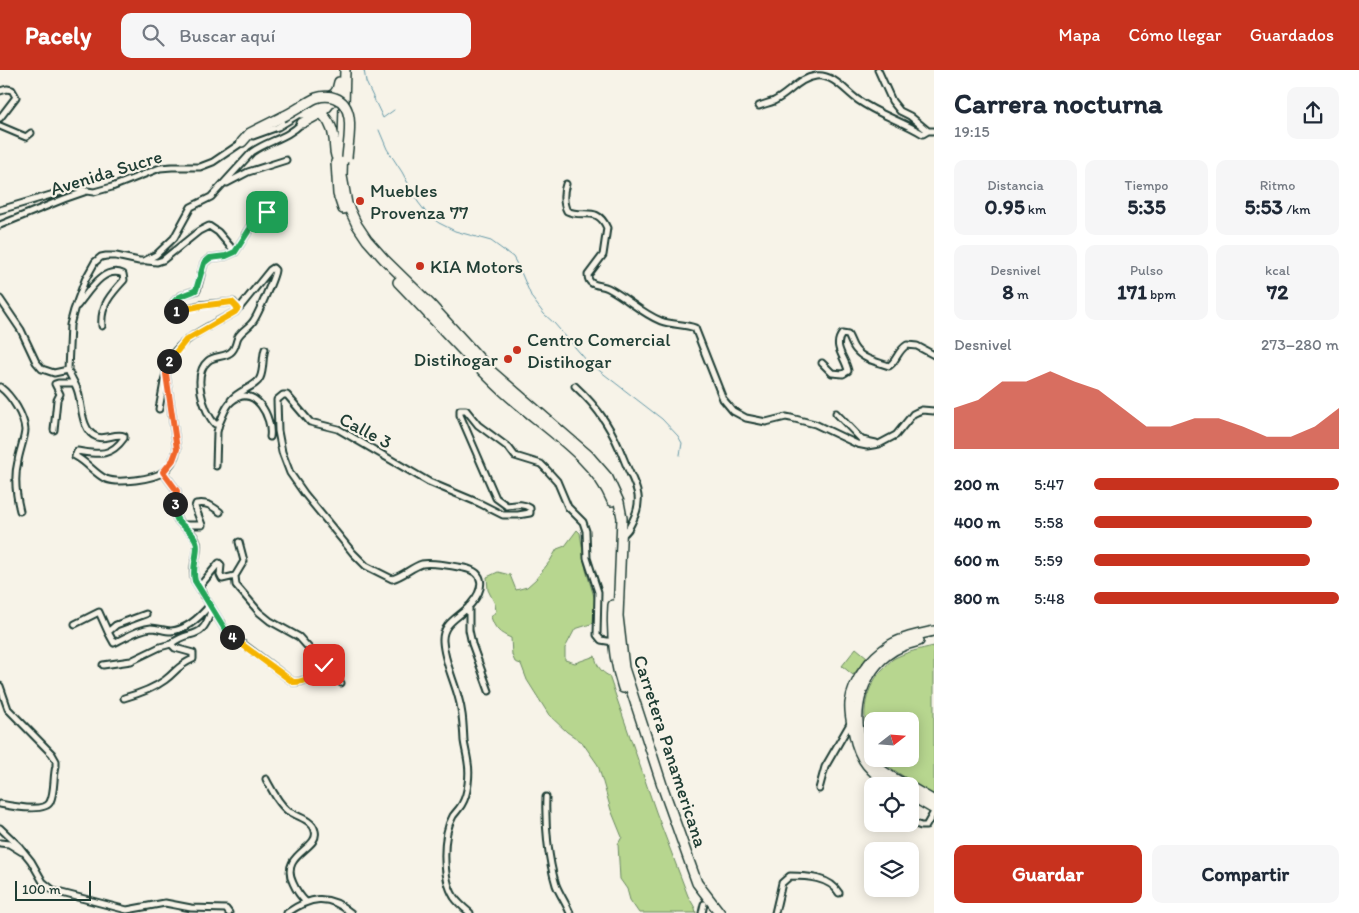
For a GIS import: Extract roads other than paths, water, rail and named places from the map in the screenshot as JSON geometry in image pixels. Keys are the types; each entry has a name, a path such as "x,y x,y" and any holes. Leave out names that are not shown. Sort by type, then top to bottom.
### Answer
{"main road":[{"name":"Carretera Panamericana","path":"339,70 336,156 337,186 342,208 363,244 487,375 584,460 609,493 617,520 612,617 617,669 657,790 692,886 703,908 712,913"},
{"name":"Carretera Panamericana","path":"345,70 342,170 347,204 362,233 384,260 431,305 491,371 588,454 603,472 619,502 622,518 622,535 618,616 624,668 635,707 697,883 720,913"},
{"path":"302,124 324,116 339,82"},
{"path":"301,113 334,94"},
{"path":"242,142 250,133 316,98 328,96 341,101 347,108 350,116 347,204"},
{"path":"301,113 313,110 324,116 334,138 334,152 336,156"},
{"path":"878,777 866,764 856,742 851,722 850,703 853,692 858,679 874,658 890,645 934,631"},
{"path":"892,777 876,766 868,756 861,741 858,706 865,684 874,669 886,655 900,647 934,636"},
{"path":"919,793 934,801"},
{"path":"919,801 934,811"}],"street":[{"path":"878,70 885,88 896,106 931,131"},
{"path":"759,106 774,101 805,79 824,76 837,82 858,100 884,116 907,124 923,134 931,131"},
{"path":"0,91 12,90 16,97 0,118"},
{"name":"Avenida Sucre","path":"0,225 86,191 94,192 112,187 160,168 200,167 213,162 242,142 278,127 301,113"},
{"path":"144,261 156,255 174,238 190,207 206,200 222,186 247,156 260,147 293,132 302,124"},
{"path":"0,126 26,137 31,133"},
{"path":"222,186 248,172 286,160"},
{"path":"566,184 564,202 567,211 599,217 607,228 602,255 588,275 589,282 604,286 648,315 675,325 695,328 723,399 733,411 746,418 766,422 781,418 791,418 815,424 857,444 867,446 879,444 896,436 913,414 922,410 934,411"},
{"path":"0,210 71,189 76,188 86,191"},
{"path":"238,308 232,302 200,306 180,311 176,311 172,306 176,299 196,290 207,259 235,252 253,224 267,212"},
{"path":"166,374 177,449 173,460 163,472 132,481 111,481 98,475 89,465 75,456 77,451 96,455 105,453 124,438 124,436 119,435 99,438 88,430 83,418 78,393 68,370 70,326 74,310 95,262 101,257 116,256 157,262 163,260 199,231 209,226 218,232 235,252"},
{"path":"159,409 167,364 170,359 186,340 242,306 272,268 275,270 272,282 254,320 239,336 232,352 209,359 199,373 204,405 209,418 216,424 219,424"},
{"path":"74,310 102,276 110,272 122,274 124,280 112,295 101,315 102,326"},
{"path":"0,299 21,330 36,362 42,369 54,373 68,370"},
{"path":"822,363 832,373 842,374 848,371 839,350 838,342 842,334 848,335 854,348 860,355 889,366 894,363 899,351 908,345 918,346 934,355"},
{"path":"216,466 219,424 230,402 237,394 258,381 262,372 265,349"},
{"path":"54,430 57,400 60,394 55,384 74,383"},
{"path":"575,386 601,413 619,444 633,477 639,502 629,528 622,535"},
{"path":"0,387 6,392 14,405 25,430 16,472 16,490 20,511"},
{"name":"Calle 3","path":"470,913 454,897 445,866 448,832 453,817 463,803 468,764 464,738 464,718 446,661 443,643 445,630 448,626 473,603 481,578 475,571 449,565 422,564 392,579 366,566 353,553 290,473 282,452 278,431 277,400 283,395 287,395 310,422 338,429 429,482 479,503 503,516 530,513 530,508 522,504 507,506 496,498 460,415 460,410 466,410 478,425 509,448 515,456 540,464 557,481 568,507 584,522 587,558 598,592 598,634 601,640 613,642"},
{"path":"230,402 244,396 259,402 267,414 271,430 270,437"},
{"path":"836,413 862,440 879,444"},
{"path":"163,472 177,491 174,510 178,522 195,537 198,544 193,574 199,588 226,631 293,682 299,682 310,677 324,665"},
{"path":"182,526 202,525 195,507 196,504 204,503 211,505 220,512"},
{"path":"239,542 244,561 235,576 236,585 259,612 270,621 299,637 341,683"},
{"path":"199,588 219,563 221,565 220,575 222,579 235,576"},
{"path":"75,624 99,612 114,643 150,628 170,631 180,629 203,614 210,606"},
{"path":"103,666 131,661 160,647 171,644 182,637 196,634 204,628 211,611 210,606"},
{"path":"469,606 469,630 472,644 489,691"},
{"path":"108,632 116,625 146,614"},
{"path":"124,698 165,680 178,666 193,658 193,653 175,648 171,644"},
{"path":"0,686 8,709 52,754 56,761 56,766 51,799 48,805 43,808 14,807 0,804"},
{"path":"819,790 825,767 851,722"},
{"path":"266,779 276,798 286,809 312,824 315,830 314,839 295,858 289,873 300,897 306,902"},
{"path":"546,797 545,819 552,867 556,884 570,913"},
{"path":"919,825 926,826 934,811"},
{"path":"0,828 26,855 43,882 54,891 127,910 165,903 208,911 226,910 229,913"},
{"path":"0,843 9,844 26,855"},
{"path":"776,913 782,883 790,876 804,876 831,884 839,893"},
{"path":"287,913 306,902 317,899 326,900 344,907 351,913"}],"waterway":[{"path":"364,70 366,82 383,118 394,110"},
{"path":"379,130 387,149 418,202 428,215 455,231 491,241 513,257 532,298 544,314 587,361 662,419 682,443 680,455"}],"place":[{"name":"Muebles Provenza 77","path":"360,201"},
{"name":"KIA Motors","path":"420,266"},
{"name":"Centro Comercial Distihogar","path":"517,350"},
{"name":"Distihogar","path":"508,359"}]}
